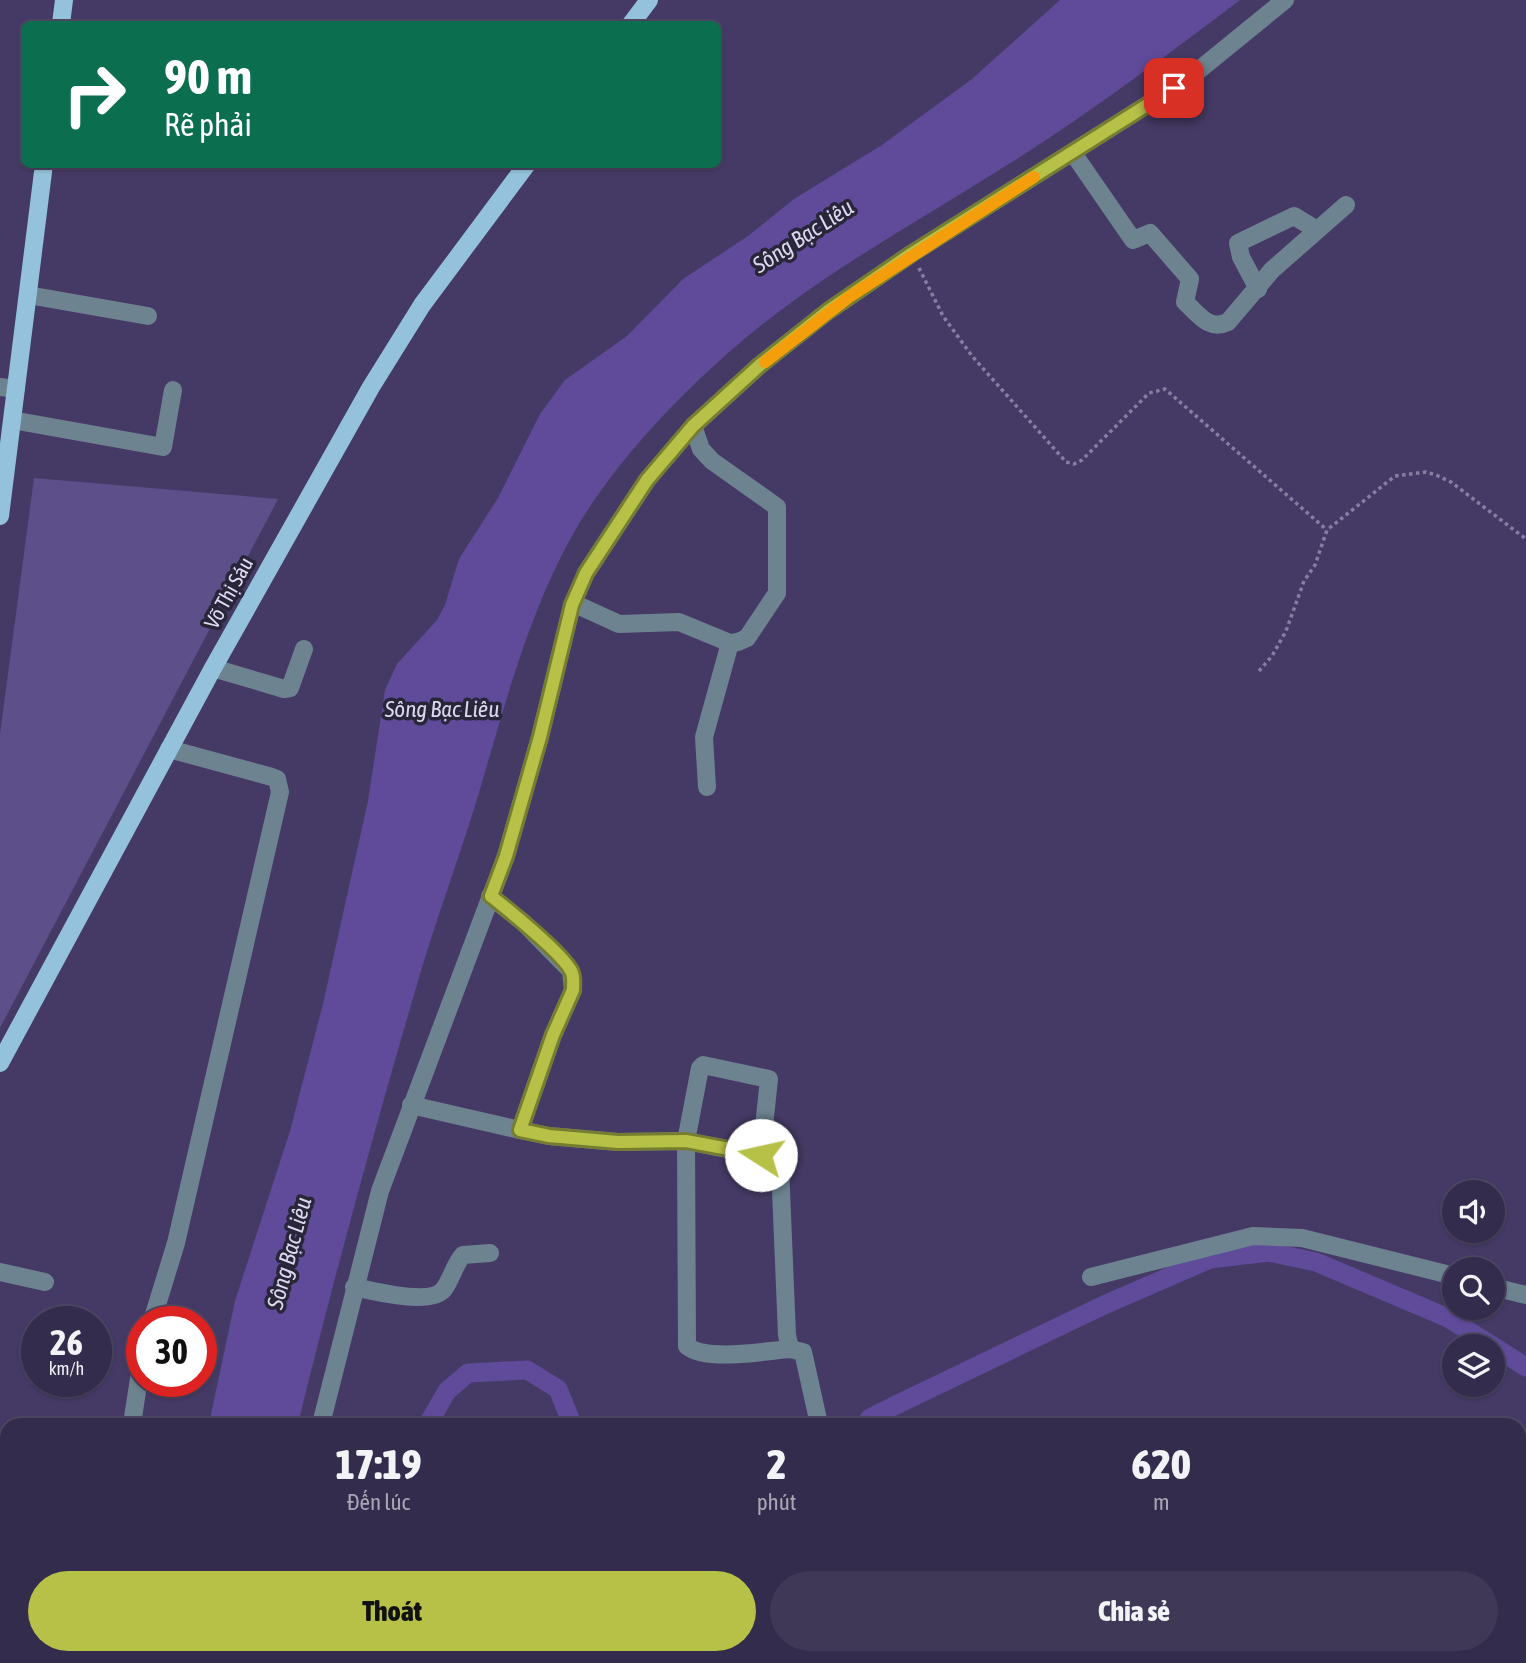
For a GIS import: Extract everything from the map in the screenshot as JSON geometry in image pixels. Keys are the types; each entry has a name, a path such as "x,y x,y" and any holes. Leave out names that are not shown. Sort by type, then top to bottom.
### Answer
{"main road":[{"path":"61,21 64,0"},
{"path":"633,21 649,0"},
{"path":"0,516 12,420 8,388 28,295 44,168"},
{"name":"Võ Thị Sáu","path":"0,1063 213,668 371,387 422,305 524,168"}],"street":[{"path":"322,1418 380,1191 506,856 573,603 586,573 647,480 693,426 760,365 828,311 911,254 1188,79 1284,0"},
{"path":"1073,153 1133,240 1150,233 1190,279 1185,302 1211,325 1218,326 1228,321 1272,270 1346,205"},
{"path":"1258,289 1241,257 1238,243 1294,216 1317,230"},
{"path":"28,295 148,316"},
{"path":"12,420 163,447 173,390"},
{"path":"573,603 619,624 679,622 730,643 747,638 777,593 777,507 712,461 701,449 693,426"},
{"path":"707,787 704,737 730,643"},
{"path":"213,668 290,688 304,649"},
{"path":"157,1306 176,1243 280,792 277,779 272,777 169,749"},
{"path":"491,896 524,923 571,971 573,982 573,990 553,1035 520,1130"},
{"path":"761,1155 769,1079 703,1065 686,1141 687,1346 699,1354 708,1355 790,1349 804,1355 819,1418"},
{"path":"411,1105 549,1136 618,1142 686,1141 777,1159 780,1166 787,1335 790,1349"},
{"path":"1091,1277 1253,1236 1302,1238 1442,1273"},
{"path":"354,1287 401,1296 435,1295 444,1289 463,1255 490,1253"},
{"path":"0,1272 45,1282"},
{"path":"1505,1290 1526,1296"},
{"path":"133,1418 136,1397"}],"path":[{"path":"911,254 943,316 972,356 1066,462 1074,464 1082,460 1149,393 1165,389 1327,530"},
{"path":"1259,671 1272,656 1286,631 1304,581 1315,565 1327,530 1395,476 1426,472 1451,482 1526,540"}],"shaded area":[{"path":"34,478 278,499 0,1028 0,734"}],"water":[{"name":"Sông Bạc Liêu","path":"1060,0 1240,0 1071,123 830,275 761,325 667,411 629,454 595,499 561,556 518,662 402,1036 340,1258 300,1418 210,1418 215,1397 217,1397 235,1301 290,1131 323,1004 368,801 385,690 397,664 437,620 445,605 459,559 498,498 540,414 565,380 627,336 683,279 748,236 794,199 882,145 972,79"}],"waterway":[{"path":"870,1418 1104,1305 1210,1259 1268,1252 1316,1262 1448,1318 1526,1367"},
{"path":"431,1418 447,1391 468,1373 527,1370 558,1389 570,1418"}],"slow traffic":[{"path":"765,362 828,311 911,254 1034,177"}],"route":[{"path":"761,1155 686,1141 618,1142 549,1136 520,1130 553,1035 573,990 573,982 571,971 524,923 491,896 506,856 540,737 572,605 586,573 647,480 693,426 760,365 828,311 911,254 1174,88"}]}
